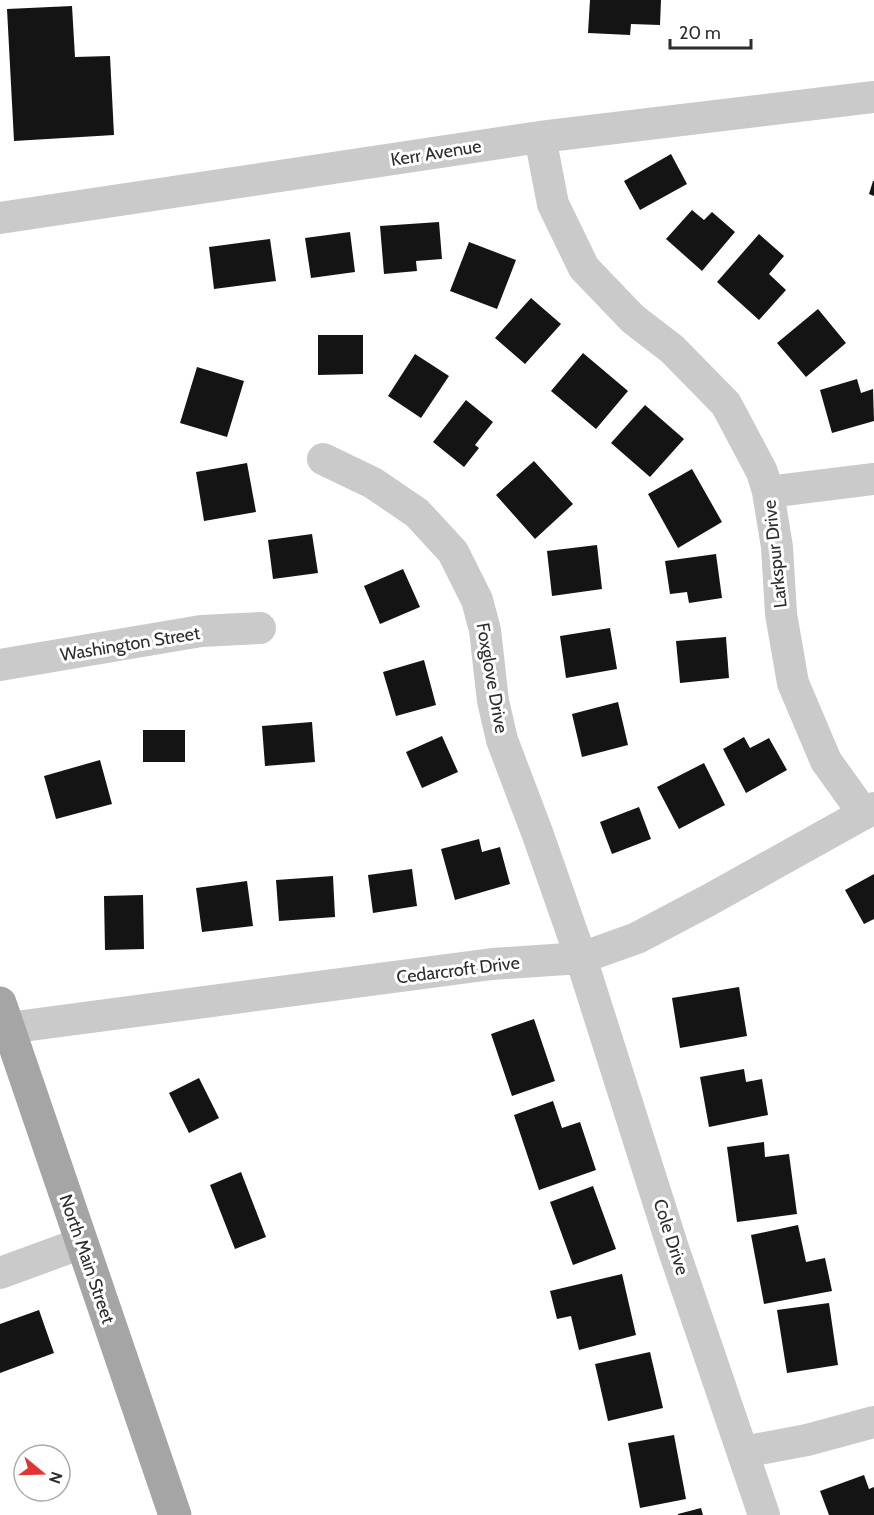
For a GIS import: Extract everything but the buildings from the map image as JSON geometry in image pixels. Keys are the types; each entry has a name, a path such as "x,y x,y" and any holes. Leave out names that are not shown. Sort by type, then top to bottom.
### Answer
{"main road":[{"name":"North Main Street","path":"4,1016 175,1515"}],"street":[{"name":"Kerr Avenue","path":"0,218 540,137 874,98"},
{"name":"Larkspur Drive","path":"540,137 553,204 584,268 633,319 672,349 726,404 762,472 768,492 777,547 782,614 793,683 826,761 869,811"},
{"name":"Foxglove Drive","path":"323,459 373,483 417,513 453,552 477,600 485,630 493,701 502,740 581,957"},
{"path":"768,492 874,479"},
{"name":"Washington Street","path":"0,665 201,632 260,628"},
{"name":"Cedarcroft Drive","path":"4,1016 492,964 581,957 636,938 869,811"},
{"name":"Cole Drive","path":"581,957 673,1248 764,1515"},
{"path":"0,1273 82,1244"},
{"path":"743,1452 807,1440 874,1422"}]}
